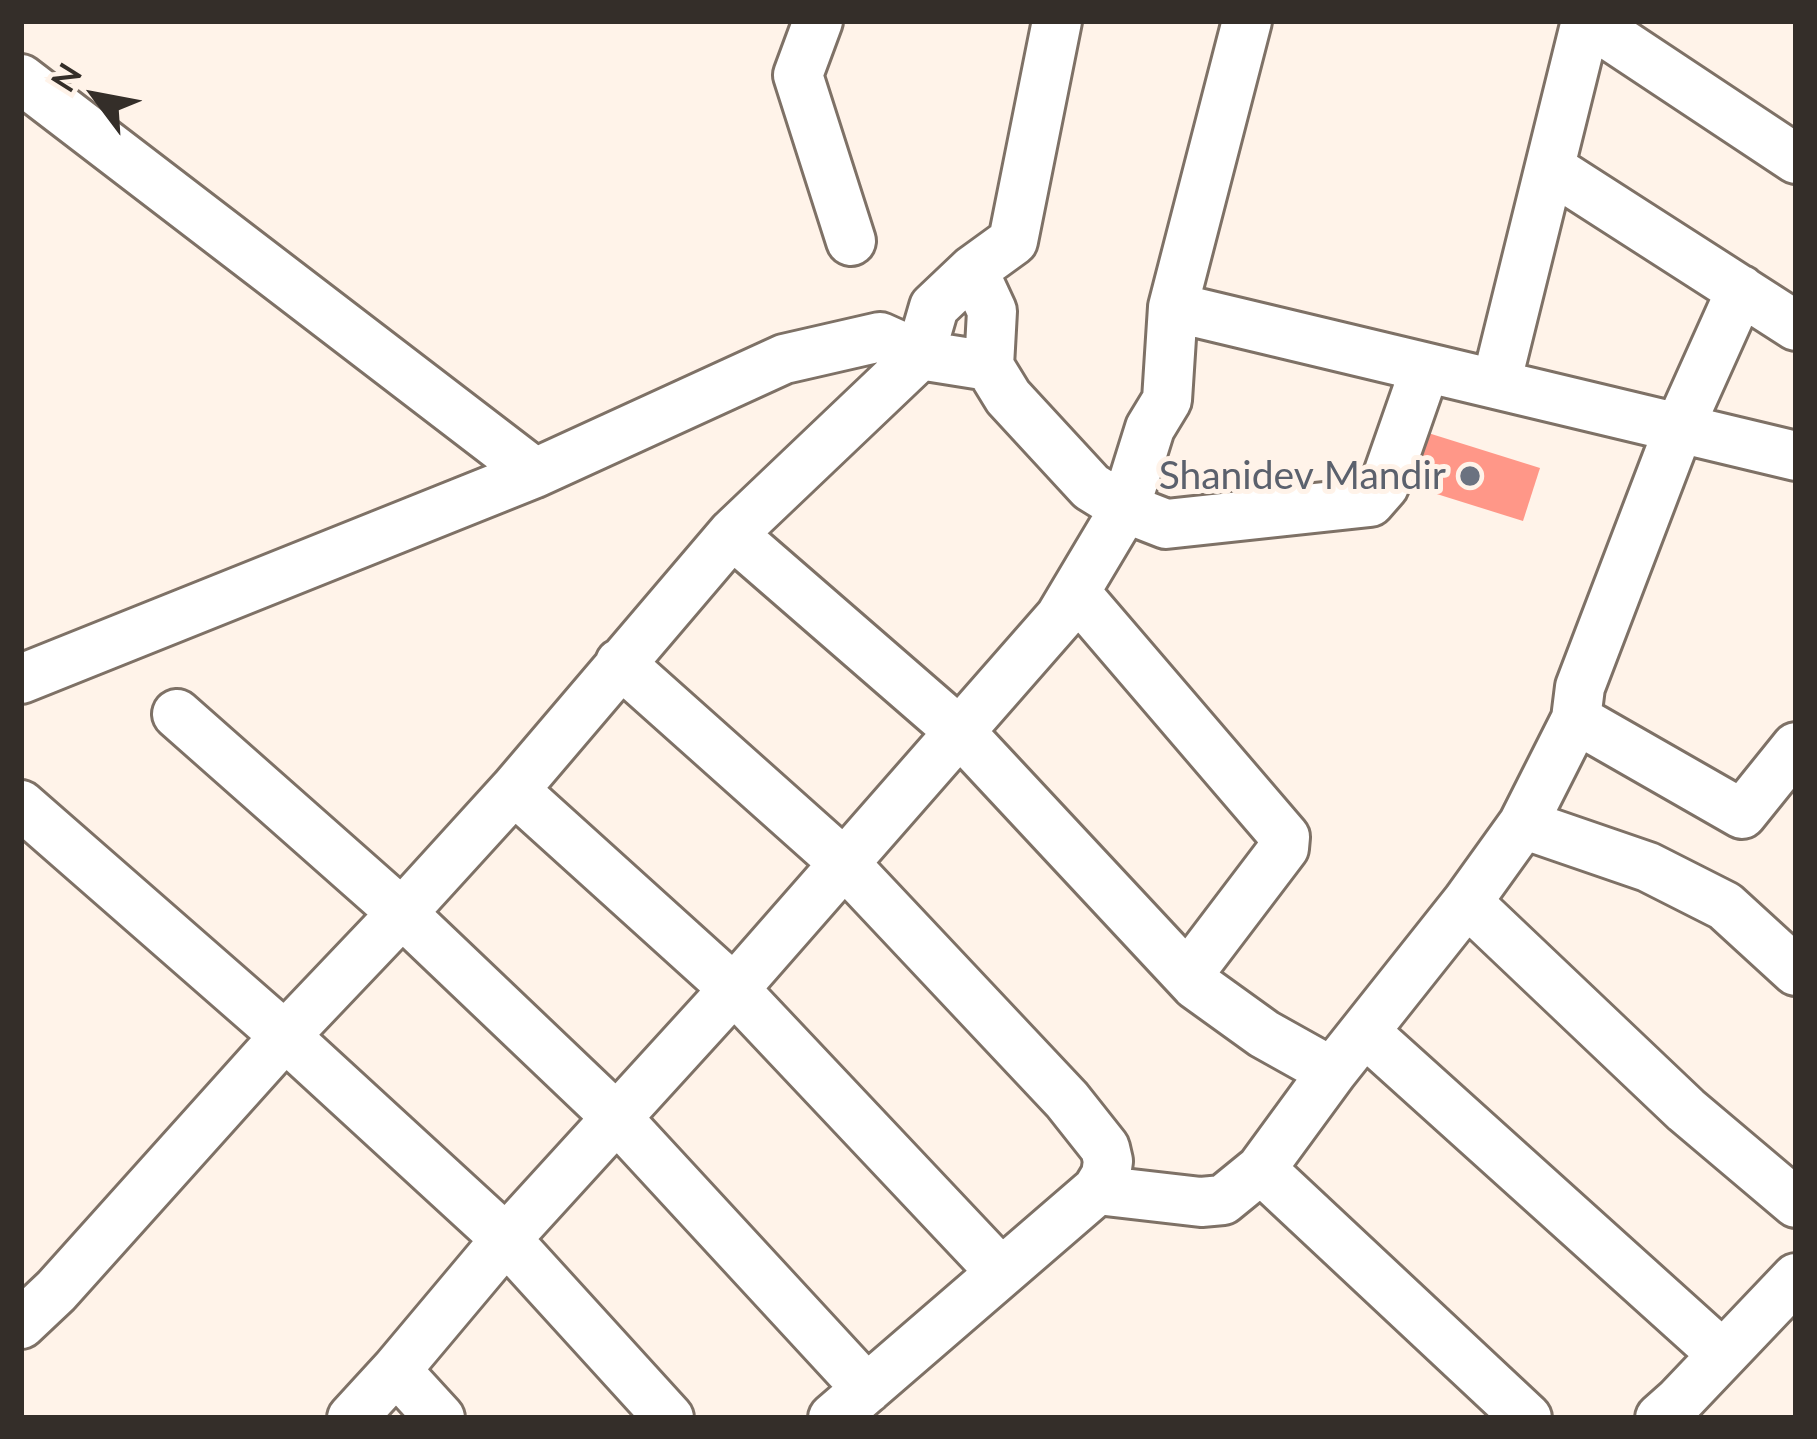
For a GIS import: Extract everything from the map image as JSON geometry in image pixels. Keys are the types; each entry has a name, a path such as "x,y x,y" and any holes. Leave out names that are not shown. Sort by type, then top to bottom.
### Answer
{"street":[{"path":"818,21 798,76 851,241"},
{"path":"21,1324 514,790 732,533 920,355 934,307 1012,241 1057,21"},
{"path":"352,1418 1060,617 1125,508 1150,428 1167,400 1173,307 1247,21"},
{"path":"1496,384 1587,21 1796,159"},
{"path":"21,80 535,473"},
{"path":"1550,168 1796,326"},
{"path":"973,270 992,310 989,366 1008,397 1091,487 1125,508 1166,524 1370,502 1384,486 1425,369"},
{"path":"1097,1190 1201,1202 1223,1200 1261,1169 1523,824 1576,719 1580,687 1678,428 1741,290"},
{"path":"1173,307 1796,456"},
{"path":"21,680 535,473 784,359 880,337 920,355 989,366"},
{"path":"732,533 961,733 1196,985 1264,1034 1332,1072"},
{"path":"1075,592 1286,837 1284,848 1199,960 1193,972 1196,985"},
{"path":"177,714 402,913 615,1116 850,1404 1097,1190 1106,1175 1105,1148 1067,1100 844,863 620,663"},
{"path":"1576,719 1742,814 1796,747"},
{"path":"514,790 734,988 1000,1271"},
{"path":"21,805 506,1239 669,1418"},
{"path":"1523,824 1648,867 1726,906 1796,971"},
{"path":"1467,902 1686,1110 1796,1203"},
{"path":"1366,1033 1722,1354"},
{"path":"1261,1169 1527,1418"},
{"path":"1681,1413 1722,1354 1796,1278"},
{"path":"396,1370 440,1418"}],"building":[{"path":"1425,432 1540,468 1523,521 1408,485"}],"place":[{"name":"Shanidev Mandir","path":"1470,476"}]}
